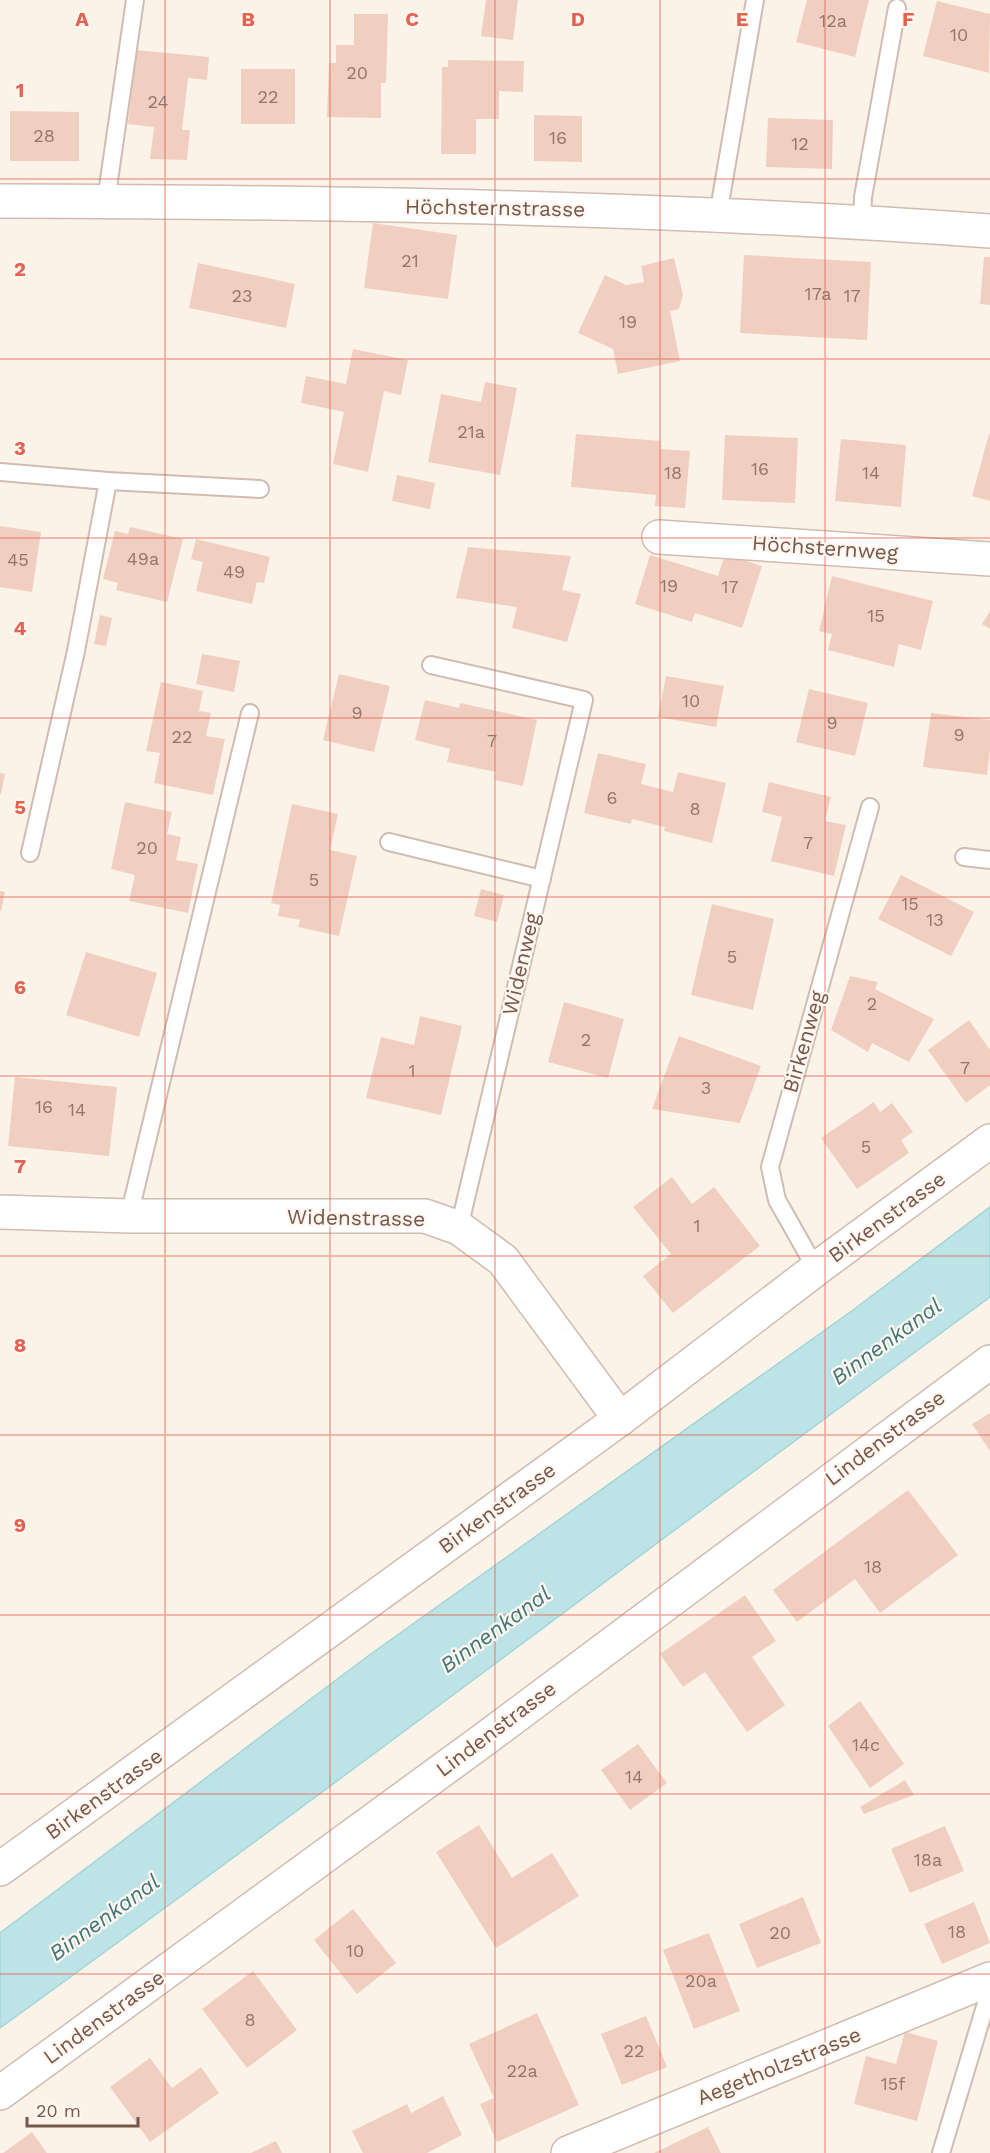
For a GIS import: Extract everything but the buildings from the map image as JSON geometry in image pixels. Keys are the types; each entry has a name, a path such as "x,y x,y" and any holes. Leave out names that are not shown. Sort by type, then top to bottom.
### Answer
{"street":[{"name":"Höchsternstrasse","path":"0,201 550,208 862,222 990,231"},
{"name":"Höchsternweg","path":"659,537 990,559"},
{"name":"Birkenstrasse","path":"0,1869 620,1419 816,1269 990,1142"},
{"name":"Widenstrasse","path":"0,1212 129,1216 425,1216 459,1228 502,1260 620,1419"},
{"name":"Lindenstrasse","path":"0,2093 482,1741 990,1362"},
{"name":"Aegetholzstrasse","path":"567,2153 990,1979"}],"lane":[{"path":"106,201 135,0"},
{"path":"718,215 755,0"},
{"path":"862,222 863,197 897,8"},
{"path":"0,472 108,481 260,489"},
{"path":"30,853 76,651 108,481"},
{"name":"Widenweg","path":"430,664 584,700 459,1228"},
{"path":"129,1216 250,713"},
{"name":"Birkenweg","path":"816,1269 777,1200 770,1167 870,807"},
{"path":"389,842 542,879"},
{"path":"964,857 990,860"},
{"path":"941,2153 990,1990"}],"water":[{"name":"Binnenkanal","path":"990,1207 990,1297 249,1847 0,2028 0,1933 368,1656 853,1310"}]}
